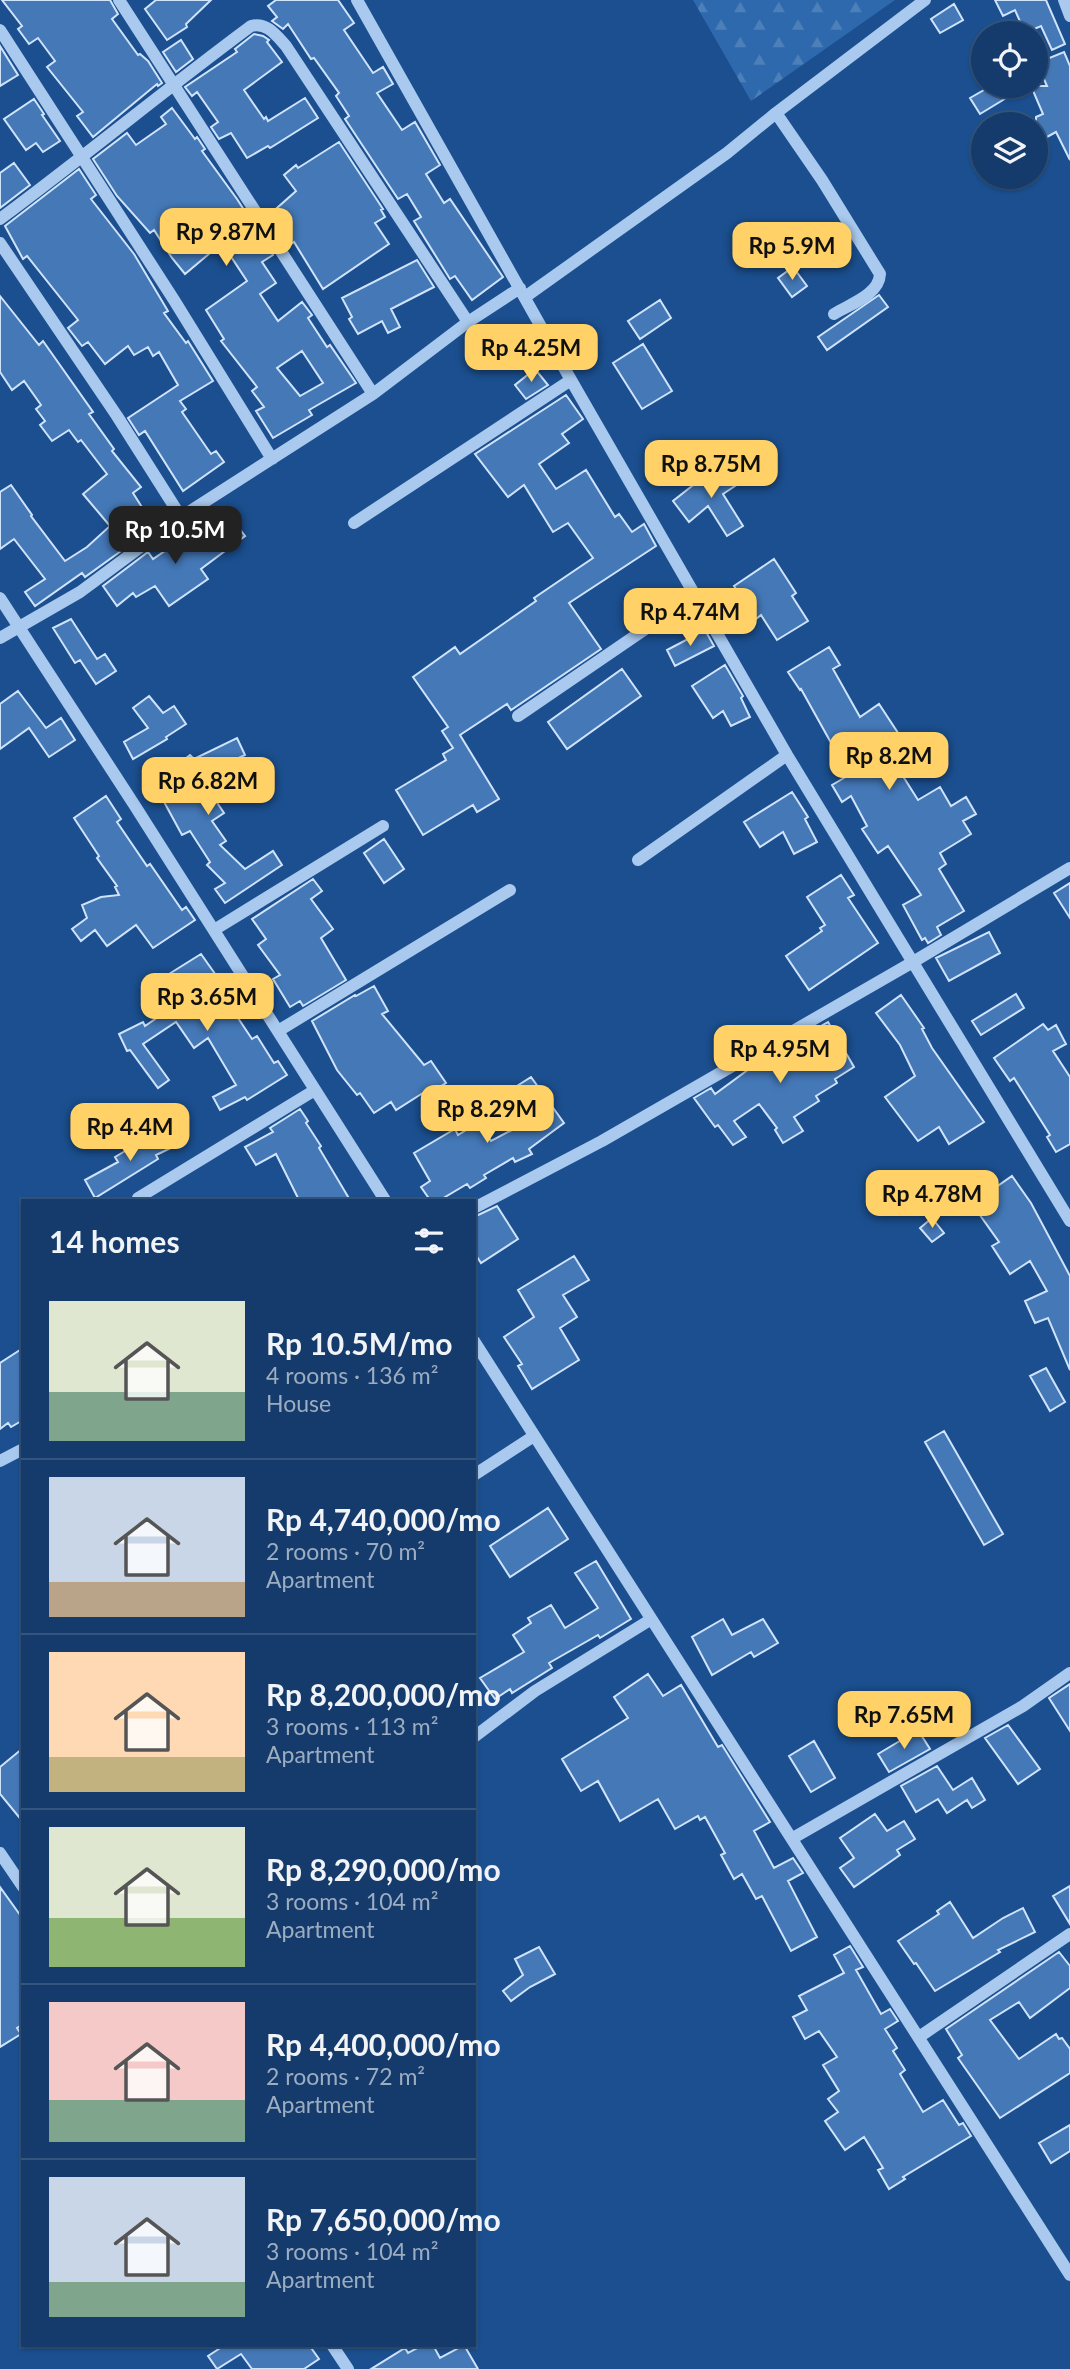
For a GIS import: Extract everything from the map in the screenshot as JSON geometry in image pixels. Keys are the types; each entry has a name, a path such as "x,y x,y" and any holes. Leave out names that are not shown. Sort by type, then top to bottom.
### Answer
{"street":[{"path":"119,0 373,394"},
{"path":"356,0 787,755 1070,1221"},
{"path":"0,638 18,625 80,592 181,517 373,394 468,323 522,293 727,153 926,0"},
{"path":"1064,0 1070,16"},
{"path":"0,219 83,157 172,85 251,26 261,24 286,46 468,323"},
{"path":"0,30 272,459"},
{"path":"776,113 822,180 880,274 880,282 875,289 834,314"},
{"path":"0,243 117,416 181,517"},
{"path":"354,523 572,380"},
{"path":"518,716 695,595"},
{"path":"0,598 384,1199"},
{"path":"638,860 787,755"},
{"path":"214,930 383,826"},
{"path":"476,1207 602,1141 1070,868"},
{"path":"278,1031 510,890"},
{"path":"138,1198 315,1090"},
{"path":"476,1344 1070,2275"},
{"path":"476,1474 534,1436"},
{"path":"0,1461 21,1450"},
{"path":"476,1735 535,1691 650,1620"},
{"path":"793,1838 1023,1706 1070,1673"},
{"path":"0,1853 21,1884"},
{"path":"919,2038 1070,1934"},
{"path":"333,2347 348,2369"}],"green space":[{"path":"693,0 895,0 751,101"}],"building":[{"path":"2,0 110,0 118,14 112,19 138,55 148,61 162,83 158,86 157,84 93,137 77,116 83,112 47,67 55,61 38,38 29,44 18,29 22,26"},
{"path":"156,0 211,0 186,24 187,27 167,40 145,9"},
{"path":"276,0 338,0 354,23 344,30 373,73 383,67 393,84 377,93 402,130 415,122 440,165 426,174 444,203 450,199 503,277 472,300 455,276 450,279 414,221 421,217 407,194 398,199 345,119 349,116 336,96 339,93 314,58 311,59 288,24 283,29 272,21 277,17 268,6"},
{"path":"995,0 1046,0 1065,44 1052,50 1048,41 1048,21 1020,21 1015,10 1003,16"},
{"path":"954,4 963,20 940,33 931,19"},
{"path":"254,34 269,40 267,42 282,62 244,90 264,119 266,117 268,121 305,98 318,118 270,148 268,146 247,158 231,133 219,139 211,127 218,122 197,92 192,96 185,87 237,52 235,49"},
{"path":"181,40 193,59 176,72 163,52"},
{"path":"0,46 18,75 0,86"},
{"path":"1064,52 1070,66 1070,160 1056,132 1048,136 1048,112 1042,112 1036,98 1048,98 1048,59"},
{"path":"971,97 1006,98 979,112"},
{"path":"34,99 60,141 43,152 36,143 26,150 4,119"},
{"path":"172,108 195,139 197,137 205,149 202,151 273,255 262,262 276,283 260,294 278,321 302,302 312,315 308,318 327,347 330,345 356,383 309,410 312,415 273,438 256,411 264,407 252,391 257,387 221,341 224,339 206,310 247,281 222,243 185,274 154,230 150,233 117,196 93,159 127,133 136,145 166,124 161,117","holes":["302,351 323,383 300,396 277,368"]},
{"path":"339,142 383,209 381,210 385,217 375,223 389,244 323,289 294,242 288,246 268,216 296,191 284,175 296,165 298,168"},
{"path":"14,163 30,185 0,208 0,173"},
{"path":"79,169 96,195 91,199 134,254 168,311 164,313 186,343 188,341 213,381 180,401 186,409 182,412 211,454 216,451 224,462 183,491 145,431 139,435 128,418 178,385 159,352 153,356 148,347 134,355 128,346 105,364 88,342 82,346 68,328 78,320 27,256 23,259 5,226"},
{"path":"417,260 434,287 391,309 400,327 388,333 382,321 358,334 349,319 352,317 342,298"},
{"path":"793,267 807,286 792,297 778,278"},
{"path":"879,295 888,307 827,350 818,337"},
{"path":"0,296 39,345 43,341 93,412 89,414 114,449 112,451 141,487 133,493 152,523 136,533 139,538 85,577 82,573 35,606 25,592 45,579 14,539 0,549 0,492 11,485 65,561 87,547 110,526 83,494 107,474 81,440 78,442 69,430 52,441 40,425 45,421 36,409 41,405 24,381 12,390 0,372"},
{"path":"660,300 671,318 640,339 628,321"},
{"path":"643,344 672,391 642,409 613,363"},
{"path":"535,369 548,385 526,399 515,385"},
{"path":"566,395 583,419 562,434 569,443 539,464 556,489 586,470 615,517 619,514 632,532 644,524 656,546 569,603 601,649 511,710 507,704 460,735 499,799 477,812 473,805 423,835 396,790 446,760 443,754 453,748 442,731 448,727 413,677 455,647 460,654 593,558 568,523 553,532 524,485 508,497 475,454"},
{"path":"720,464 735,486 723,494 743,526 727,536 708,506 689,522 673,501"},
{"path":"229,515 245,536 201,569 208,579 169,606 155,586 136,597 133,593 117,606 103,586 148,552 153,559 181,540 186,547"},
{"path":"774,559 796,593 792,596 808,621 777,640 761,615 756,619 734,586"},
{"path":"71,619 97,659 105,654 116,671 96,684 80,660 75,663 53,628"},
{"path":"705,630 714,646 675,666 667,650"},
{"path":"829,647 840,665 833,669 860,717 879,704 904,742 914,737 925,756 907,766 908,769 901,773 918,800 940,787 951,806 966,797 976,814 963,821 971,834 940,853 946,864 939,869 964,911 937,927 941,935 928,943 925,938 922,940 903,905 921,895 888,846 878,853 862,829 867,826 851,796 842,802 832,785 849,775 801,689 788,672"},
{"path":"725,665 743,696 741,698 750,717 731,726 723,711 713,718 692,686"},
{"path":"622,669 641,696 567,749 548,722"},
{"path":"18,691 46,728 61,718 75,740 49,757 29,728 0,749 0,704"},
{"path":"149,696 163,713 174,706 186,724 133,759 124,742 148,728 133,708"},
{"path":"237,738 245,755 199,776 224,813 212,821 226,841 220,845 245,869 273,851 282,865 225,903 215,889 225,883 207,865 210,862 190,831 182,835 163,800 161,802 147,782 179,759 181,762 190,755 194,759"},
{"path":"792,792 808,817 805,819 817,842 794,854 783,832 760,847 744,822"},
{"path":"106,796 121,819 117,822 147,866 150,864 182,910 186,907 195,920 153,948 136,925 107,946 95,930 81,941 72,929 87,918 82,905 101,897 119,895 115,887 117,886 74,818"},
{"path":"384,839 404,869 384,883 364,853"},
{"path":"841,875 854,895 848,898 878,943 809,990 786,956 822,931 820,928 825,925 807,897"},
{"path":"313,879 322,891 311,899 333,929 321,938 346,980 303,1006 300,1001 290,1007 273,979 280,975 258,945 266,939 252,919"},
{"path":"1070,883 1070,918 1054,893"},
{"path":"989,932 1000,953 949,981 936,958"},
{"path":"201,954 225,988 220,991 252,1039 257,1036 274,1063 278,1061 287,1075 247,1100 245,1097 220,1110 213,1097 236,1085 208,1038 194,1048 176,1022 143,1044 169,1080 158,1088 130,1050 127,1051 119,1034 143,1022 145,1026 177,1004 161,979"},
{"path":"374,986 388,1011 382,1014 424,1065 431,1061 446,1083 428,1094 426,1091 396,1110 391,1102 374,1113 360,1093 357,1095 337,1070 312,1021"},
{"path":"1016,994 1024,1008 981,1035 972,1021"},
{"path":"901,995 924,1028 922,1029 932,1048 984,1122 949,1144 939,1127 918,1141 885,1097 915,1076 900,1045 876,1013"},
{"path":"828,1022 854,1067 835,1079 837,1083 816,1096 819,1101 794,1117 803,1131 783,1143 775,1130 777,1128 759,1104 734,1121 746,1137 733,1145 718,1125 715,1127 694,1098 711,1088 715,1094 760,1061 763,1065 793,1047 790,1043"},
{"path":"1043,1024 1048,1030 1056,1025 1066,1044 1053,1051 1070,1077 1070,1144 1056,1152 1047,1137 1050,1135 1014,1078 1010,1081 994,1058"},
{"path":"531,1077 564,1123 529,1149 532,1154 515,1162 513,1158 484,1175 486,1178 470,1188 467,1184 442,1199 429,1199 421,1187 430,1181 414,1153 455,1129 458,1135 479,1122 491,1141 525,1123 506,1093"},
{"path":"300,1109 321,1146 319,1148 349,1199 298,1199 276,1154 256,1165 245,1147 273,1132 270,1128"},
{"path":"164,1128 173,1147 156,1155 158,1159 95,1198 85,1180 118,1162 115,1157"},
{"path":"1012,1176 1031,1203 1070,1276 1070,1370 1048,1318 1035,1323 1025,1301 1047,1291 1030,1261 1010,1274 992,1246 999,1242 972,1204"},
{"path":"497,1206 518,1239 481,1263 476,1255 476,1216"},
{"path":"932,1218 944,1233 932,1242 920,1228"},
{"path":"574,1256 589,1280 563,1295 577,1317 560,1328 579,1360 532,1389 518,1366 522,1364 504,1337 534,1317 518,1290"},
{"path":"21,1349 21,1421 11,1427 8,1423 0,1429 0,1363"},
{"path":"1046,1368 1065,1402 1050,1411 1030,1376"},
{"path":"944,1431 1003,1534 984,1545 925,1442"},
{"path":"548,1508 568,1539 510,1577 490,1546"},
{"path":"596,1561 631,1619 549,1663 552,1668 512,1693 510,1689 495,1699 480,1678 524,1652 513,1635 531,1623 528,1618 551,1605 565,1628 598,1608 575,1573"},
{"path":"723,1619 732,1635 763,1619 778,1643 754,1657 751,1652 712,1675 692,1637"},
{"path":"648,1674 663,1696 681,1685 718,1747 722,1745 770,1822 754,1831 774,1868 793,1858 803,1873 788,1881 817,1937 791,1951 762,1896 756,1899 742,1874 734,1879 721,1855 725,1853 705,1817 700,1820 698,1816 675,1829 658,1799 620,1821 598,1781 581,1791 562,1759 628,1718 614,1697"},
{"path":"1070,1684 1070,1731 1049,1698"},
{"path":"1008,1725 1040,1769 1018,1784 985,1738"},
{"path":"918,1730 930,1749 889,1772 878,1754"},
{"path":"814,1741 835,1778 811,1792 789,1756"},
{"path":"21,1750 21,1820 0,1794 0,1767"},
{"path":"937,1766 953,1790 972,1778 985,1800 972,1808 967,1800 947,1813 938,1799 916,1812 901,1786"},
{"path":"875,1814 887,1831 904,1821 915,1839 897,1850 900,1855 854,1887 840,1868 854,1858 840,1838"},
{"path":"1070,1886 1070,1924 1053,1896"},
{"path":"0,1887 21,1916 21,2025 17,2028 21,2034 0,2047"},
{"path":"950,1902 973,1938 1023,1908 1035,1932 998,1950 1000,1952 935,1991 898,1941 939,1914 937,1911"},
{"path":"850,1946 863,1967 856,1970 881,2014 890,2009 898,2021 885,2029 897,2048 893,2051 905,2070 900,2074 923,2112 943,2100 959,2125 963,2123 971,2136 903,2177 905,2179 889,2189 878,2170 883,2168 864,2137 845,2150 825,2121 838,2112 828,2099 839,2091 823,2065 837,2057 819,2031 805,2039 793,2017 807,2010 799,1996 844,1973 834,1955"},
{"path":"539,1947 555,1974 511,2001 503,1991 523,1975 515,1959"},
{"path":"1059,1952 1070,1966 1070,1988 1030,2018 1019,2002 990,2020 1019,2059 1056,2034 1070,2049 1070,2073 1000,2118 958,2058 962,2055 946,2029"},
{"path":"1070,2125 1070,2151 1051,2163 1039,2143"},
{"path":"222,2347 310,2347 319,2359 304,2369 252,2369 241,2354 217,2369 208,2356"},
{"path":"419,2347 434,2347 440,2358 465,2347 478,2369 371,2369 405,2348 408,2353"}]}
